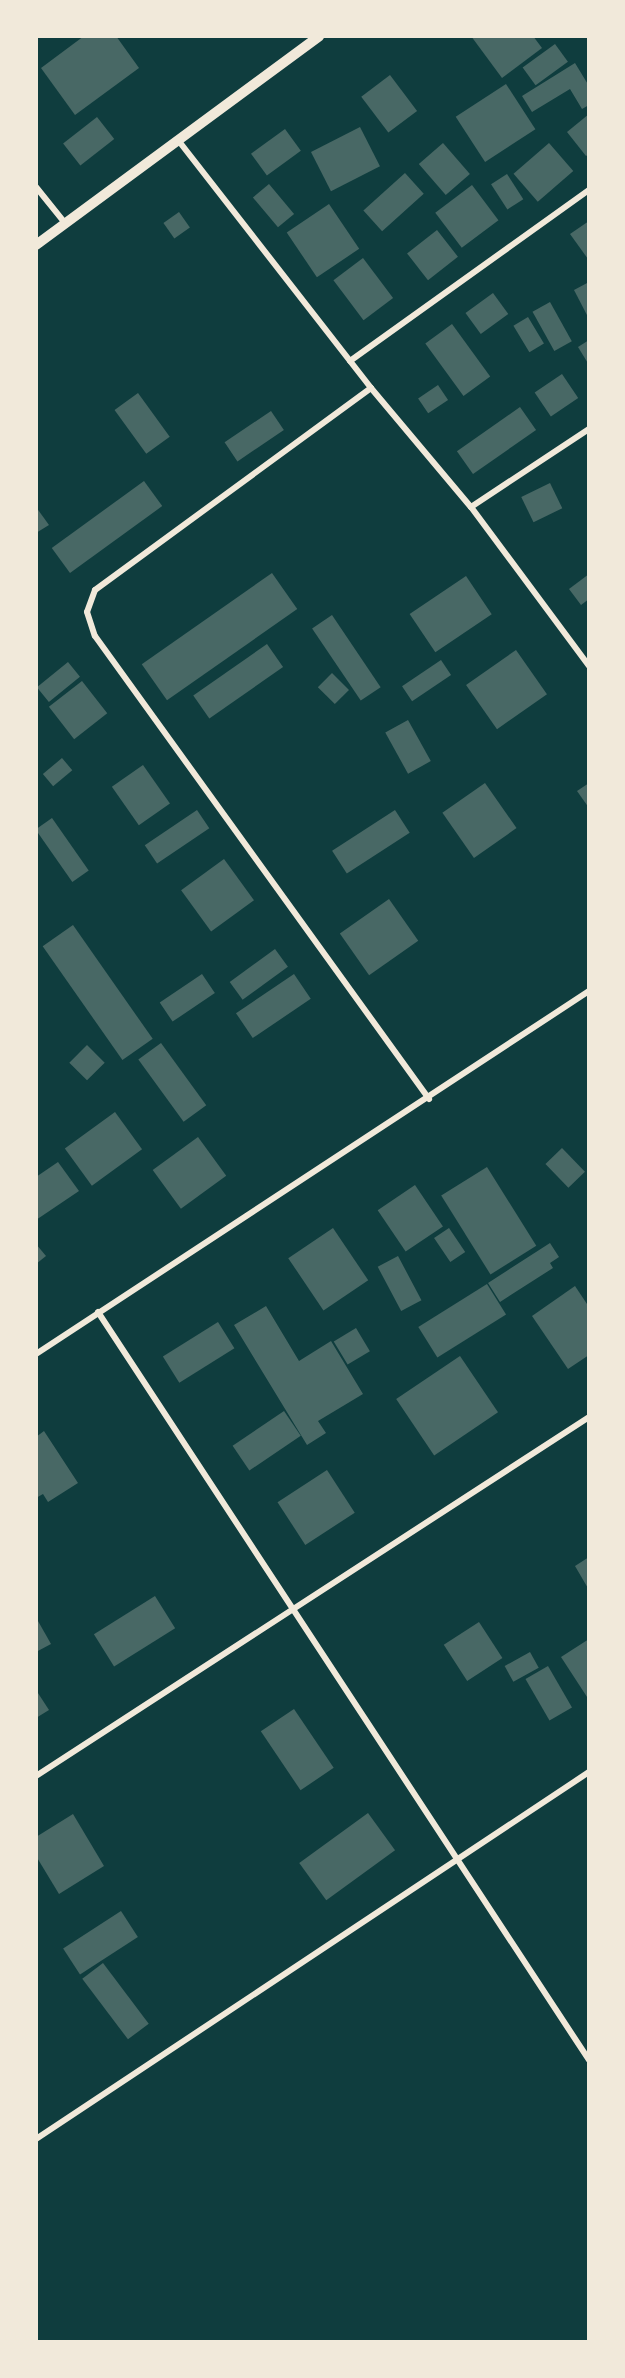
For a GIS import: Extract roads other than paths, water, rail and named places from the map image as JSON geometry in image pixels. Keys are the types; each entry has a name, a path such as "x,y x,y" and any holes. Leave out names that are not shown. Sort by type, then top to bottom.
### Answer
{"street":[{"path":"36,244 319,36"},
{"path":"178,140 371,388 471,507 589,666"},
{"path":"36,187 64,222"},
{"path":"350,361 589,190"},
{"path":"371,388 95,590 87,612 95,636 429,1099"},
{"path":"471,507 589,429"},
{"path":"36,1354 429,1099 589,991"},
{"path":"98,1312 457,1863 589,2060"},
{"path":"36,1776 589,1417"},
{"path":"36,2139 457,1863 589,1773"}]}
